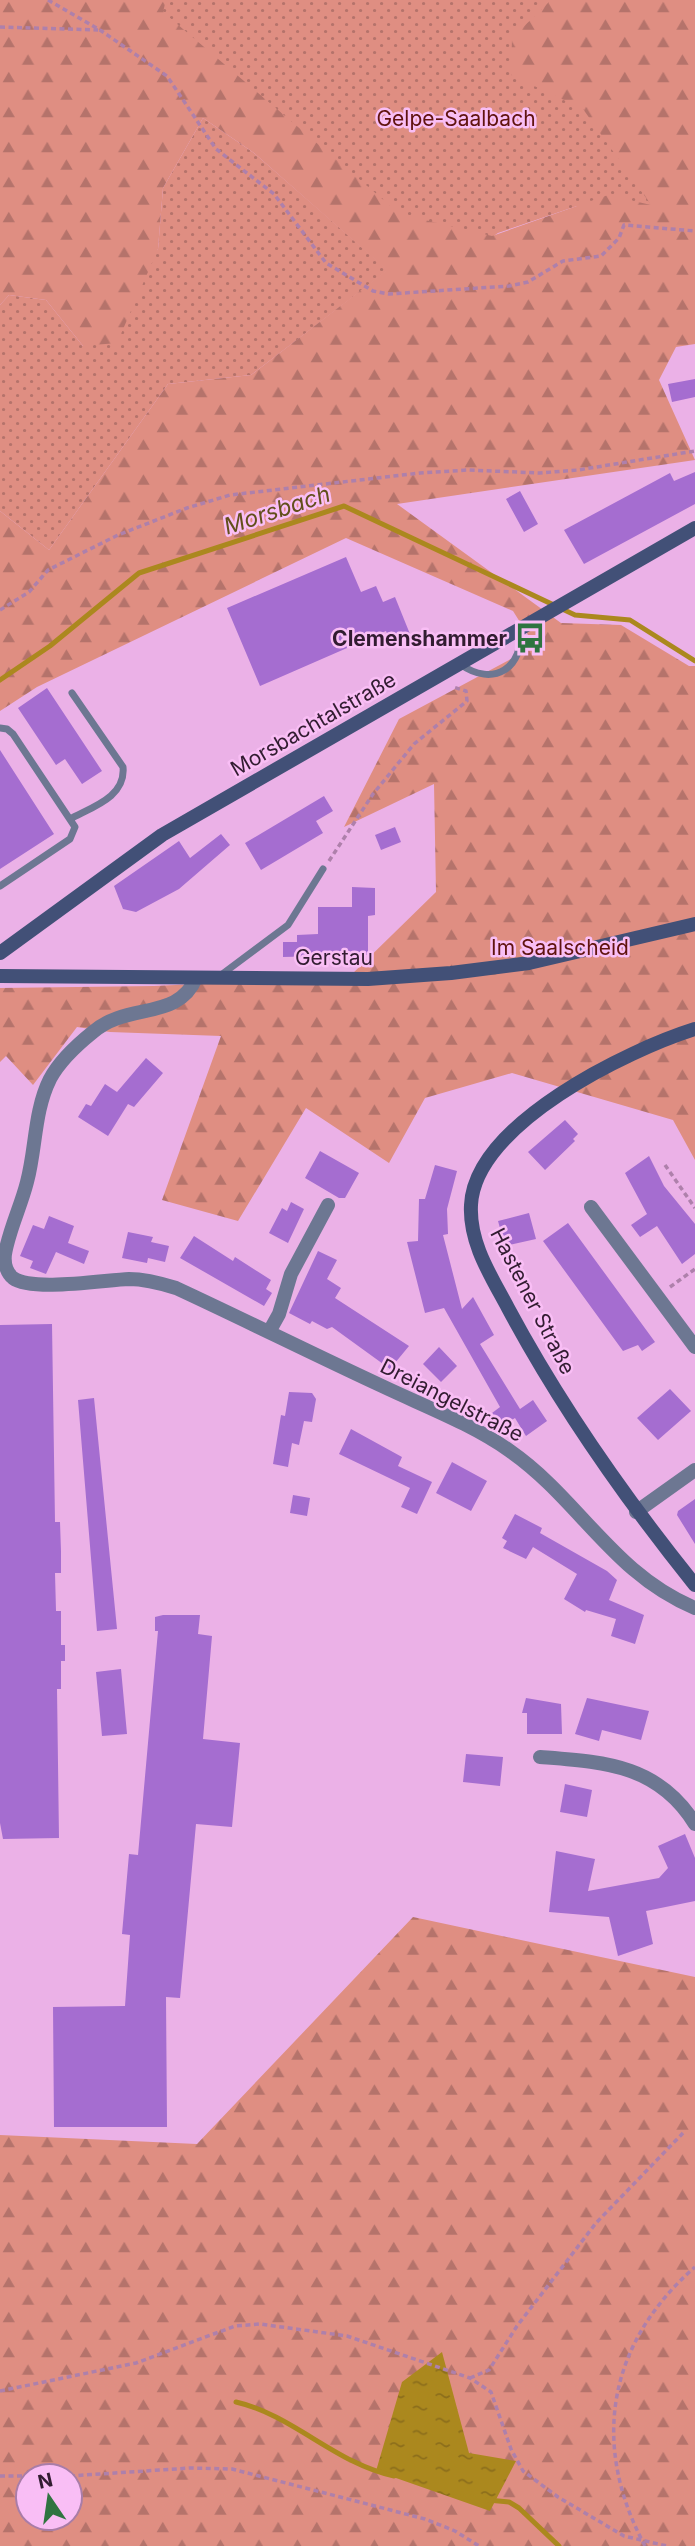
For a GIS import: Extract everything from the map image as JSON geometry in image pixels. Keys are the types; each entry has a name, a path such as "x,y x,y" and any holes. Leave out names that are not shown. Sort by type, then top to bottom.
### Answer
{"main road":[{"name":"Morsbachtalstraße","path":"0,953 162,835 695,528"},
{"name":"Gerstau","path":"0,976 368,979 451,974 530,963 695,923"},
{"name":"Hastener Straße","path":"695,1029 602,1068 539,1109 513,1133 479,1175 471,1203 472,1228 482,1258 519,1328 573,1419 636,1511 695,1585"}],"street":[{"name":"Dreiangelstraße","path":"196,978 183,1000 173,1005 121,1015 107,1021 84,1040 51,1078 42,1102 28,1180 5,1254 5,1267 13,1278 27,1283 154,1281 176,1288 269,1332 510,1450 544,1480 626,1565 651,1586 695,1608"},
{"path":"269,1332 279,1314 291,1274 328,1205"},
{"path":"591,1207 695,1347"},
{"path":"636,1511 695,1470"},
{"path":"540,1757 606,1762 626,1768 654,1781 694,1818"}],"lane":[{"path":"459,663 471,672 484,675 509,667 518,656 522,643 520,628"},
{"path":"70,819 111,796 120,789 124,777 123,767 72,693"},
{"path":"0,729 7,729 13,734 75,827 70,839 0,886"},
{"name":"Gerstau","path":"217,978 288,925 323,869"}],"path":[{"path":"48,0 100,30 167,76 216,149 274,194 326,263 373,291 389,294 509,286 528,282 564,261 601,257 620,238 624,225 682,227 695,231"},
{"path":"0,27 100,30"},
{"path":"0,610 29,592 48,570 118,535 187,508 230,495 335,481 456,470 540,473 578,470 695,451"},
{"path":"323,869 373,794 414,744 467,701 466,691 457,687 419,687"},
{"path":"665,1165 695,1208"},
{"path":"657,1296 695,1269"},
{"path":"470,2378 489,2370 517,2326 596,2223 683,2133"},
{"path":"644,2544 625,2500 614,2456 612,2427 617,2384 628,2355 651,2316 674,2285 695,2267"},
{"path":"0,2390 136,2363 209,2333 260,2324 347,2336 470,2378 491,2392 511,2449 523,2471 624,2536 644,2544 667,2546"},
{"path":"84,2475 190,2468 232,2469 425,2519 454,2531 479,2546"}],"green space":[{"name":"Im Saalscheid","path":"0,0 166,0 163,12 400,214 492,236 608,195 651,205 583,109 511,75 512,38 551,0 695,0 695,344 676,347 659,380 695,460 397,504 561,623 621,625 689,666 695,666 695,1160 673,1120 512,1073 425,1098 389,1163 306,1108 238,1221 162,1200 221,1036 110,1032 77,1027 33,1085 6,1056 0,1062 0,988 154,986 349,977 436,892 434,784 344,827 399,719 535,646 513,611 346,538 37,687 0,711 0,511 49,550 168,384 251,375 387,270 254,153 203,118 163,188 158,249 117,343 83,346 46,300 9,295 0,305"},
{"name":"Gelpe-Saalbach","path":"115,0 695,0 665,214 577,206 498,233 485,242 401,227"},
{"path":"203,118 254,153 388,270 251,375 168,384 49,550 0,511 0,305 9,295 46,300 83,346 158,249 163,188"},
{"path":"413,1917 695,1977 695,2546 0,2546 0,2135 197,2144"}],"water":[{"path":"442,2352 469,2453 516,2461 490,2511 376,2471 402,2382"}],"building":[{"path":"695,379 695,397 672,402 668,384"},
{"path":"695,472 695,504 584,564 564,530 670,473 674,481"},
{"path":"520,491 538,524 524,532 506,499"},
{"path":"346,557 361,592 376,586 383,602 395,597 412,639 393,647 386,631 260,686 227,608"},
{"path":"47,688 102,771 82,784 65,759 56,765 18,708"},
{"path":"0,750 54,834 0,869"},
{"path":"324,796 333,811 316,821 323,833 261,870 245,843"},
{"path":"395,827 401,842 381,850 375,835"},
{"path":"221,834 230,845 179,889 136,912 123,909 114,886 179,841 190,858"},
{"path":"352,887 375,888 375,915 368,916 368,955 283,957 283,942 297,942 297,935 318,934 318,907 352,907"},
{"path":"146,1058 163,1073 134,1107 128,1104 108,1136 78,1117 86,1104 91,1106 105,1084 117,1092"},
{"path":"565,1120 578,1134 573,1139 575,1141 545,1170 528,1152"},
{"path":"320,1151 359,1173 345,1198 339,1198 305,1178"},
{"path":"649,1156 664,1186 695,1224 695,1254 682,1264 657,1226 640,1237 631,1225 647,1214 625,1173"},
{"path":"435,1165 457,1171 447,1209 448,1234 443,1235 462,1309 473,1297 494,1335 480,1344 520,1409 533,1400 547,1421 526,1436 515,1418 500,1427 492,1413 500,1407 444,1308 425,1313 407,1242 418,1241 419,1199 425,1199"},
{"path":"291,1202 304,1209 288,1243 269,1233 282,1208 287,1211"},
{"path":"529,1213 536,1239 505,1246 498,1221"},
{"path":"49,1216 74,1226 68,1243 89,1251 84,1264 56,1252 46,1274 30,1268 33,1261 20,1256 33,1225 44,1229"},
{"path":"568,1223 655,1342 642,1351 638,1345 623,1351 543,1241"},
{"path":"128,1232 153,1237 151,1242 169,1246 165,1262 148,1258 147,1263 122,1258"},
{"path":"194,1236 233,1261 235,1257 271,1280 266,1289 272,1293 264,1306 180,1258"},
{"path":"318,1251 337,1260 327,1279 341,1288 335,1298 409,1346 390,1369 332,1327 327,1329 312,1321 310,1324 289,1313"},
{"path":"52,1324 55,1522 60,1522 61,1551 61,1573 55,1573 56,1611 61,1611 61,1645 65,1645 65,1661 61,1661 61,1689 57,1689 59,1838 3,1839 0,1823 0,1325"},
{"path":"439,1347 457,1366 441,1382 423,1364"},
{"path":"670,1389 691,1411 658,1440 637,1418"},
{"path":"289,1392 312,1393 316,1399 312,1422 304,1421 299,1445 292,1443 288,1467 273,1464 281,1415 285,1416"},
{"path":"94,1398 117,1629 97,1631 78,1400"},
{"path":"351,1429 402,1457 398,1466 432,1482 417,1514 401,1507 410,1488 339,1454"},
{"path":"452,1462 487,1481 471,1511 436,1493"},
{"path":"293,1495 310,1498 307,1516 290,1513"},
{"path":"695,1499 695,1544 677,1515 678,1511"},
{"path":"515,1514 542,1528 540,1533 607,1571 617,1580 609,1600 644,1615 635,1644 611,1636 616,1619 586,1610 585,1612 564,1599 577,1574 533,1547 526,1559 503,1548 507,1541 502,1538"},
{"path":"200,1615 198,1634 212,1636 203,1739 240,1743 232,1827 196,1824 180,1998 166,1997 167,2127 54,2127 53,2007 125,2006 130,1935 122,1934 129,1854 138,1855 158,1631 155,1631 155,1617"},
{"path":"121,1669 127,1734 102,1736 96,1672"},
{"path":"526,1698 561,1704 562,1734 527,1734 527,1713 522,1713"},
{"path":"587,1698 649,1711 641,1740 602,1730 599,1741 575,1734"},
{"path":"466,1754 503,1757 500,1786 463,1782"},
{"path":"565,1784 592,1790 587,1817 560,1812"},
{"path":"685,1834 695,1858 695,1901 646,1911 653,1944 618,1956 609,1917 549,1912 556,1851 595,1859 588,1891 659,1878 668,1868 658,1846"}],"waterway":[{"name":"Morsbach","path":"0,680 50,646 139,573 344,506 575,615 630,620 695,661"},
{"path":"236,2402 277,2417 353,2461 394,2476"},
{"path":"488,2500 509,2502 519,2508 559,2546"}],"place":[{"name":"Clemenshammer","path":"530,638"}]}
